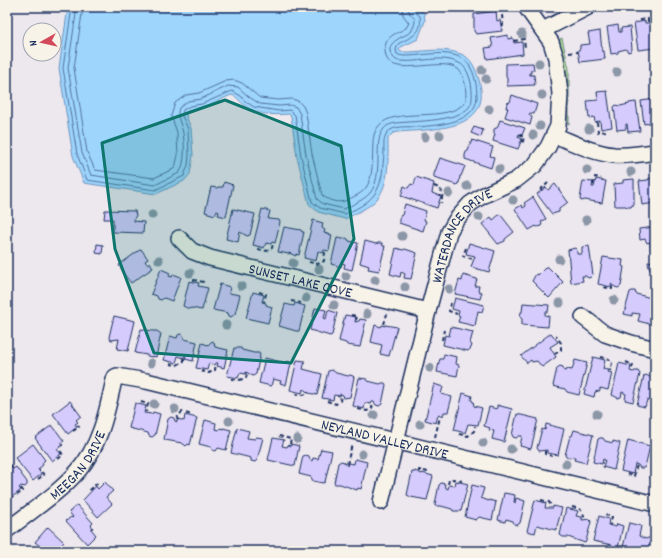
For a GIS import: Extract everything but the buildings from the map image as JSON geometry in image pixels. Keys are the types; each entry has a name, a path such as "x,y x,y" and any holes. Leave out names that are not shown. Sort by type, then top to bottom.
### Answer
{"street":[{"name":"WATERDANCE DRIVE","path":"381,502 449,232 461,213 476,200 516,180 531,169 544,154 558,126 560,102 558,70 554,49 543,30 526,7"},
{"path":"543,30 588,7"},
{"path":"554,135 606,154 625,155 655,152"},
{"name":"SUNSET LAKE COVE","path":"179,238 192,251 210,258 428,311"},
{"path":"583,317 605,334 655,349"},
{"name":"NEYLAND VALLEY DRIVE","path":"115,377 146,380 655,504"},
{"name":"MEEGAN DRIVE","path":"7,530 64,486 82,465 96,443 115,377"}],"path":[{"path":"502,15 502,26"},
{"path":"640,20 648,19 648,22"},
{"path":"514,41 524,39 525,48"},
{"path":"567,53 578,52"},
{"path":"597,122 598,132 607,131"},
{"path":"520,135 524,137 522,145"},
{"path":"593,185 595,177 602,178"},
{"path":"540,190 548,183"},
{"path":"434,186 439,188 443,193 441,203"},
{"path":"258,249 268,251 272,248 273,243"},
{"path":"466,248 463,256 473,259"},
{"path":"310,262 318,264 324,261 325,252"},
{"path":"194,281 204,282"},
{"path":"604,287 612,289 612,286"},
{"path":"259,292 266,294 264,302"},
{"path":"291,300 301,303"},
{"path":"451,303 449,311 457,314"},
{"path":"384,324 387,313"},
{"path":"351,314 357,316 356,320"},
{"path":"442,340 444,330"},
{"path":"555,354 561,350 561,343 556,336"},
{"path":"170,364 177,365 184,361 184,357"},
{"path":"600,357 609,359 612,364 610,371"},
{"path":"626,362 633,365 631,371"},
{"path":"201,371 209,373 214,370 216,364"},
{"path":"652,378 655,372"},
{"path":"232,379 239,380 246,378 247,374"},
{"path":"295,394 302,395 308,394 308,392"},
{"path":"327,401 336,404 340,401 341,396"},
{"path":"141,402 148,404 146,412"},
{"path":"358,409 367,411 372,408 373,404"},
{"path":"177,420 178,416 182,412 192,415"},
{"path":"435,438 440,417"},
{"path":"73,431 79,427 77,424"},
{"path":"459,434 468,436 474,431 475,426"},
{"path":"280,436 291,439 290,444"},
{"path":"347,464 352,444"},
{"path":"58,459 63,455 59,449"},
{"path":"545,451 545,454 552,456"},
{"path":"626,474 634,476 636,465"},
{"path":"38,479 44,475 39,469"},
{"path":"419,472 419,470 428,472"},
{"path":"448,484 449,480 453,479 462,481"},
{"path":"91,490 90,489 99,482"},
{"path":"17,495 23,491 21,488"},
{"path":"541,500 549,502 552,507"},
{"path":"572,507 580,509 584,514 583,519"},
{"path":"605,515 612,517 610,525"}],"highlighted area":[{"path":"225,100 341,146 354,239 291,363 154,353 115,249 102,143"}],"green space":[{"path":"562,38 569,69 569,124 567,75 560,42 560,39"}],"water":[{"path":"68,7 415,7 424,13 425,21 418,39 401,47 399,50 401,52 408,52 446,50 465,56 471,61 476,72 479,80 481,97 477,110 469,119 442,128 393,133 388,138 386,178 381,193 370,205 345,219 318,212 309,204 297,157 291,116 289,114 259,113 248,108 235,96 231,95 205,107 193,109 187,112 186,116 191,128 193,155 190,174 184,181 156,194 84,183 73,156 59,68 60,62 62,62 62,48"}]}
